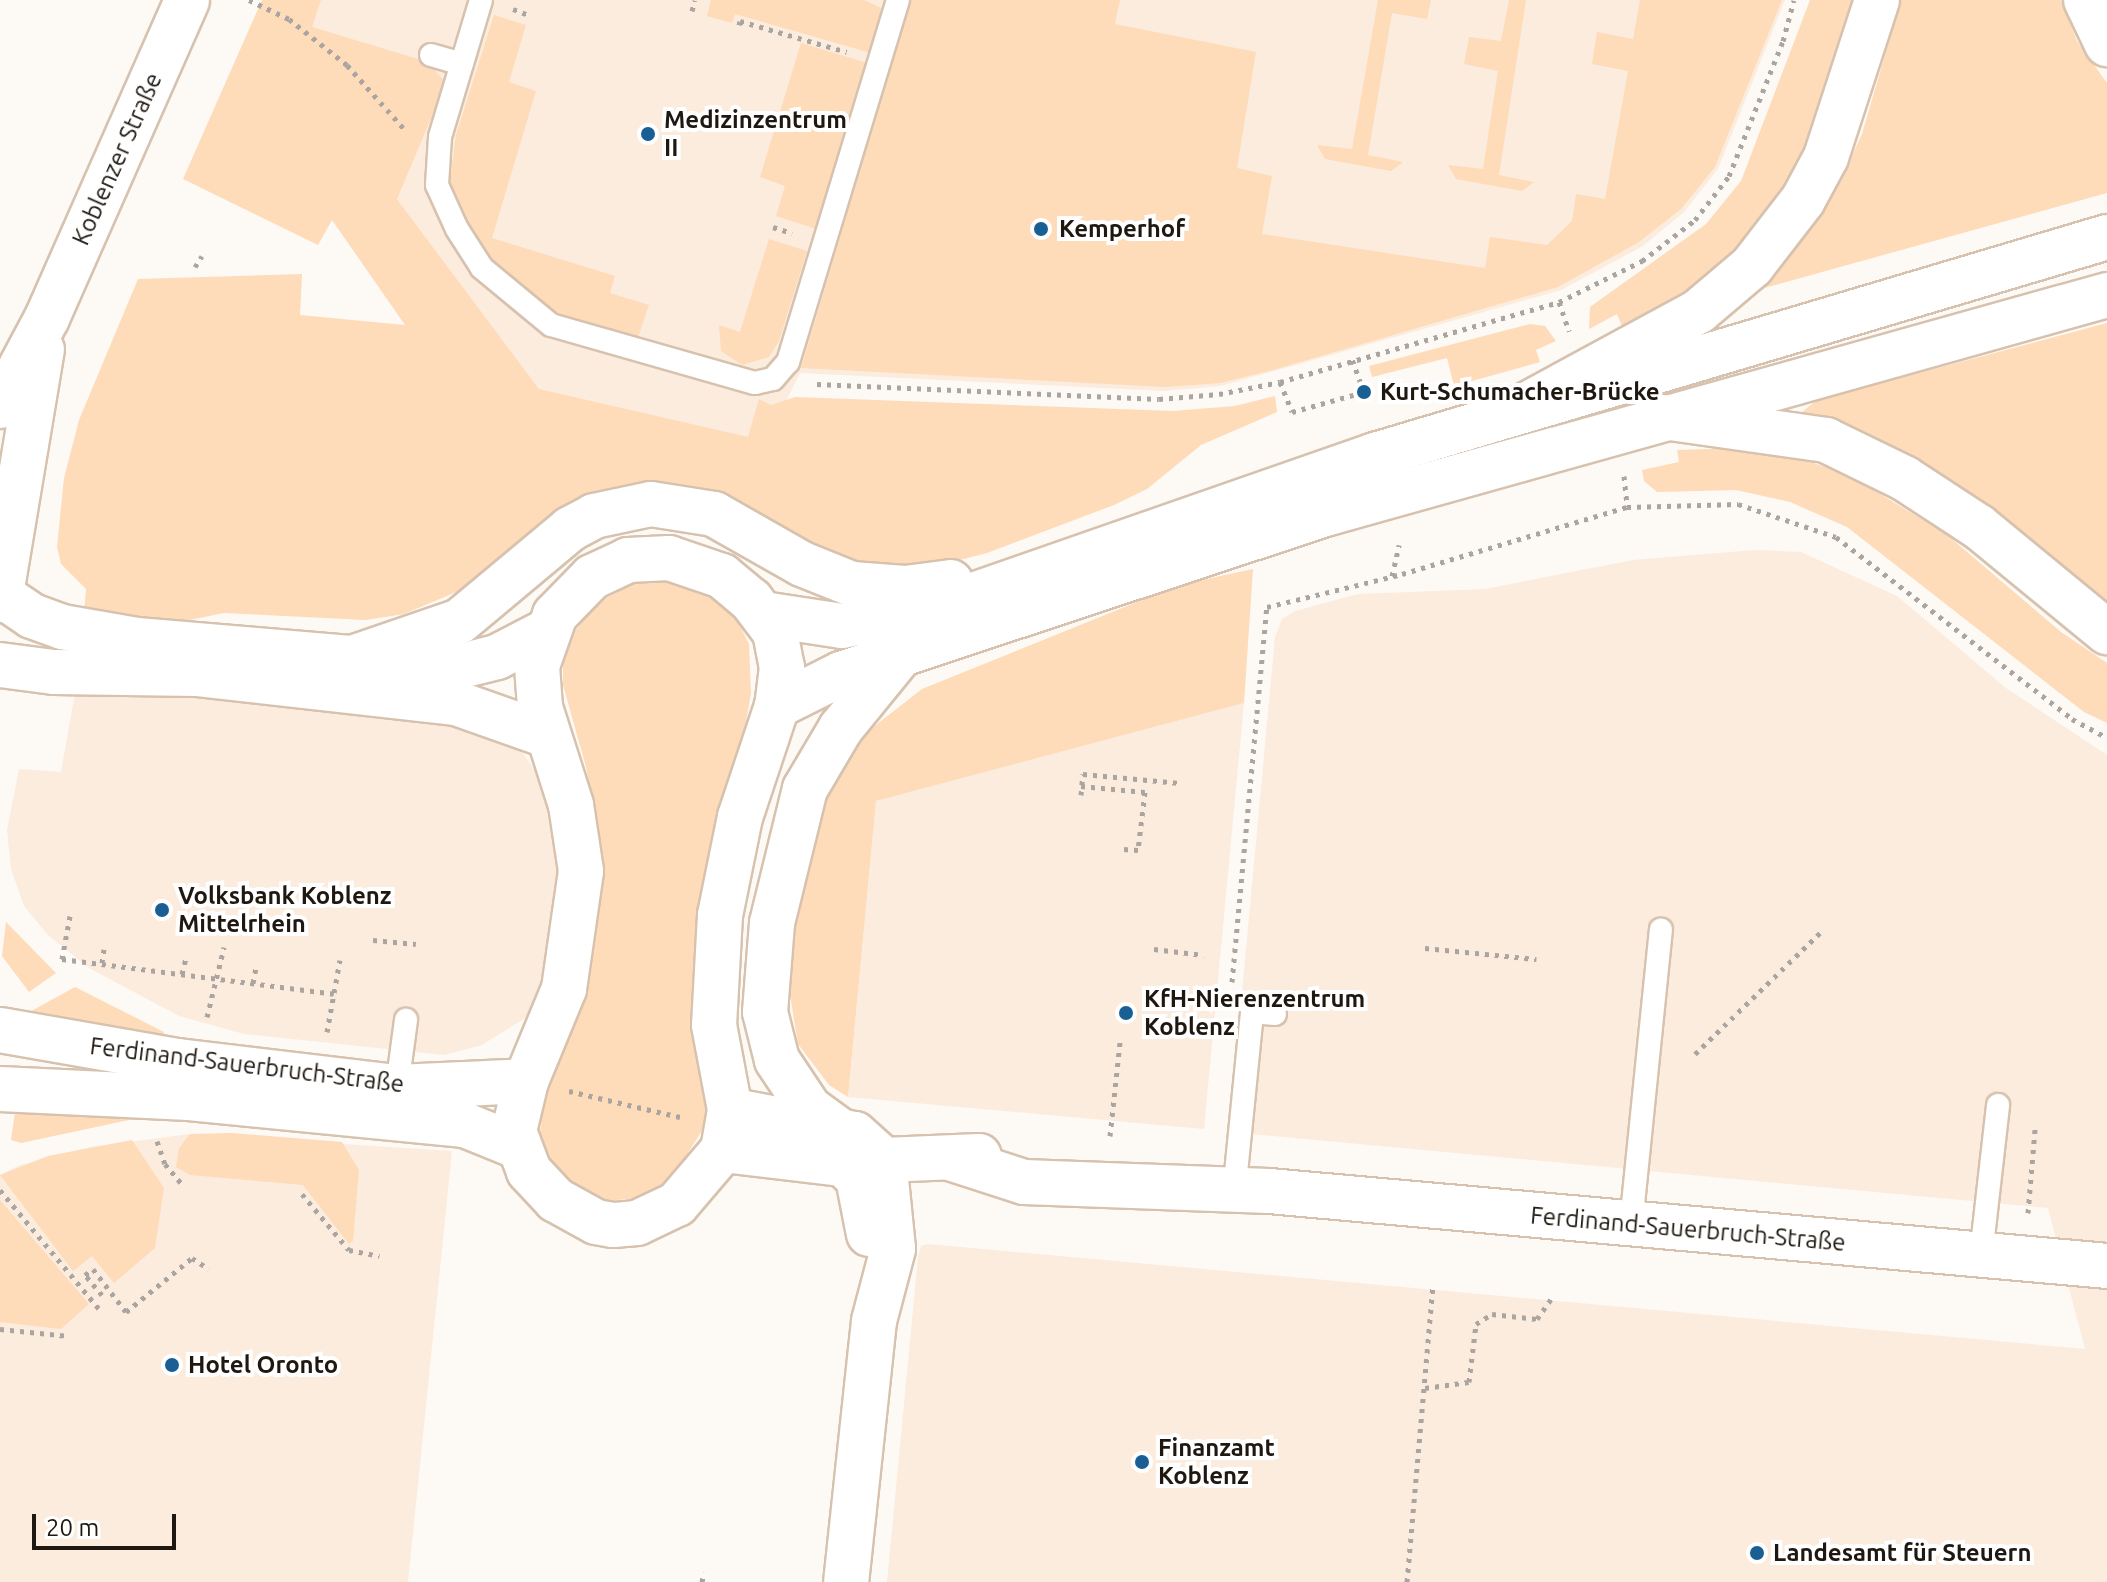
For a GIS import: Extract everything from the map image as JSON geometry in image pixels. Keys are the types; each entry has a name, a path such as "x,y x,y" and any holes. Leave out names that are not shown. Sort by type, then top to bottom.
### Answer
{"main road":[{"name":"Koblenzer Straße","path":"0,406 47,318 187,0"},
{"path":"1517,410 1699,311 1752,266 1803,200 1826,157 1877,0"},
{"path":"2086,0 2107,44"},
{"path":"763,614 842,626 894,619 1517,410 2107,237"},
{"path":"777,706 823,680 1325,514 2107,295"},
{"name":"Koblenzer Straße","path":"0,598 47,318"},
{"path":"1663,417 1826,440 1904,478 1979,527 2107,632"},
{"path":"352,658 460,621 570,529 621,508 651,504 714,514 828,576 877,588 936,585 971,577 1058,543 1150,531"},
{"path":"650,557 685,560 722,576 763,614 780,648 777,706 740,817 720,915 714,1025 728,1129 703,1179 677,1204 646,1220 613,1225 596,1222 556,1200 529,1171 517,1146 516,1110 564,989 580,884 571,805 547,735 537,685 547,631 571,595 592,577 628,560 650,557"},
{"path":"0,598 32,616 77,630 137,640 457,667 497,657 547,631"},
{"path":"839,1130 809,1108 777,1060 765,1012 772,923 792,827 814,770 841,728 899,657"},
{"path":"0,665 54,672 196,674 456,703 547,735"},
{"name":"Ferdinand-Sauerbruch-Straße","path":"0,1030 395,1102 517,1146"},
{"name":"Ferdinand-Sauerbruch-Straße","path":"0,1089 189,1098 395,1102 526,1081"},
{"path":"728,1129 839,1130 864,1138 871,1169 874,1321 846,1582"},
{"path":"728,1129 843,1164 871,1169"},
{"name":"Ferdinand-Sauerbruch-Straße","path":"871,1169 950,1158 1033,1152 1184,1166 1246,1187 2107,1266"}],"lane":[{"path":"481,0 440,137 437,185 457,229 482,268 551,325 755,383 773,379 788,362 898,0"},
{"path":"431,55 462,64"},
{"path":"1631,1224 1661,930"},
{"path":"1246,1187 1252,1012 1275,1014"},
{"path":"395,1102 406,1020"},
{"path":"1981,1255 1998,1105"}],"path":[{"path":"249,0 289,19 347,65 398,119 437,185"},
{"path":"692,11 695,0"},
{"path":"773,379 1159,399 1280,382 1559,302 1642,261 1695,220 1729,176 1783,41 1794,0"},
{"path":"739,25 740,21 825,46"},
{"path":"195,267 202,256"},
{"path":"1559,302 1570,335"},
{"path":"1280,382 1292,412 1364,392 1352,359"},
{"path":"1623,470 1627,507"},
{"path":"1232,988 1267,607 1392,576 1627,507 1738,504 1836,537 2072,719 2107,738"},
{"path":"1392,576 1395,546 1407,542"},
{"path":"1081,795 1083,774 1180,783"},
{"path":"1081,786 1145,792 1138,850 1123,849"},
{"path":"70,916 62,959 334,994"},
{"path":"1695,1054 1821,932"},
{"path":"373,940 416,944"},
{"path":"205,1023 224,947"},
{"path":"1425,948 1536,959"},
{"path":"102,963 104,949"},
{"path":"1154,949 1204,955"},
{"path":"182,974 186,958"},
{"path":"324,1047 340,960"},
{"path":"253,983 256,967"},
{"path":"1110,1136 1120,1042"},
{"path":"526,1081 728,1129"},
{"path":"153,1128 165,1164 182,1184"},
{"path":"2027,1225 2035,1129"},
{"path":"0,1190 100,1310"},
{"path":"302,1194 349,1250 379,1256"},
{"path":"102,1295 85,1275 93,1269 126,1312 192,1258 209,1269"},
{"path":"1407,1582 1433,1284"},
{"path":"1425,1388 1469,1382 1476,1324 1492,1314 1537,1319 1553,1296"},
{"path":"0,1329 69,1336"},
{"path":"702,1582 704,1572"}],"shaded area":[{"name":"Kemperhof","path":"262,0 1785,0 1718,169 1684,212 1643,246 1561,290 1221,386 1164,391 800,373 761,451 539,389 397,199"},
{"path":"262,0 321,0 312,27 428,62 446,83 397,199 539,389 748,437 759,399 771,405 795,397 1173,411 1235,406 1275,396 1277,412 1201,445 1147,489 1114,505 987,553 948,563 912,569 837,557 728,495 653,484 607,490 571,504 473,585 404,614 366,620 224,613 170,624 84,614 86,589 61,564 57,547 64,478 79,420 138,279 302,274 300,315 405,325 332,220 318,245 183,179"},
{"path":"711,0 864,0 883,9 871,53 735,14 732,23 707,16"},
{"path":"911,0 1120,0 1115,24 1256,52 1237,168 1272,176 1262,234 1485,268 1490,237 1547,245 1572,221 1576,194 1605,199 1628,71 1592,64 1597,32 1633,39 1640,0 1782,0 1715,167 1681,209 1639,242 1558,287 1273,370 1220,383 1166,387 801,368"},
{"path":"1378,0 1431,0 1427,19 1392,13 1368,155 1403,162 1391,171 1325,159 1317,145 1352,149"},
{"path":"1509,0 1526,0 1499,175 1534,182 1522,191 1456,179 1448,165 1483,169 1498,71 1464,64 1469,37 1501,41"},
{"path":"1810,0 1853,0 1819,117 1790,187 1746,244 1690,292 1623,329 1617,314 1589,329 1590,307 1706,224 1741,181"},
{"path":"1901,0 2061,0 2077,41 2107,83 2107,193 1757,290 1808,230 1841,179 1862,134"},
{"path":"494,15 526,25 509,82 536,91 492,238 615,276 610,293 649,305 637,340 557,314 493,261 466,221 450,181 456,135"},
{"path":"801,43 867,63 816,229 776,216 785,186 760,177"},
{"path":"769,239 807,251 779,341 769,357 742,365 721,351 719,325 740,332"},
{"path":"2107,323 2107,606 1915,456 1802,412 1817,400"},
{"path":"1530,324 1545,326 1556,341 1536,350 1540,362 1454,386 1447,358 1372,377 1369,366"},
{"path":"1736,448 1796,457 1849,475 1946,534 2061,632 2107,663 2107,723 2084,712 1847,527 1790,502 1736,490 1657,492 1644,481 1642,470 1679,462 1677,450"},
{"path":"1755,550 1801,552 1897,596 2006,688 2107,755 2107,1582 887,1582 918,1257 921,1246 928,1244 2085,1349 2048,1208 1229,1132 1275,637 1282,619 1295,611 1358,594 1485,589 1633,560"},
{"path":"1253,569 1244,703 876,801 848,1097 829,1085 798,1044 786,970 809,846 831,780 872,728 922,689 1179,585"},
{"path":"666,578 695,585 737,620 749,644 751,693 694,1024 708,1105 705,1126 668,1184 638,1198 606,1201 560,1177 539,1142 543,1104 573,1029 591,958 597,894 597,830 586,767 563,685 563,662 569,639 597,603 637,582"},
{"path":"160,681 457,720 512,738 539,776 554,816 561,898 551,982 530,1015 482,1045 444,1055 244,1034 179,1016 89,968 48,935 24,906 11,869 7,830 19,769 61,772 75,693"},
{"path":"1244,703 1204,1129 848,1097 876,801"},
{"path":"6,922 56,973 29,992 2,956"},
{"path":"75,987 164,1032 162,1042 24,1015"},
{"path":"53,1107 129,1111 129,1120 21,1143 11,1140 15,1112"},
{"path":"231,1133 342,1142 359,1170 353,1241 349,1244 303,1185 190,1175 176,1167 179,1148 190,1134"},
{"path":"190,1134 452,1151 408,1582 0,1582 0,1175 20,1165 90,1147"},
{"path":"132,1140 164,1188 155,1248 114,1283 92,1256 73,1271 0,1175 48,1156"},
{"path":"0,1200 89,1304 61,1329 0,1322"}],"place":[{"name":"Medizinzentrum II","path":"648,134"},
{"name":"Kemperhof","path":"1041,229"},
{"name":"Kurt-Schumacher-Brücke","path":"1364,392"},
{"name":"Volksbank Koblenz Mittelrhein","path":"162,910"},
{"name":"KfH-Nierenzentrum Koblenz","path":"1126,1013"},
{"name":"Hotel Oronto","path":"172,1365"},
{"name":"Finanzamt Koblenz","path":"1142,1462"},
{"name":"Landesamt für Steuern","path":"1757,1553"}]}
